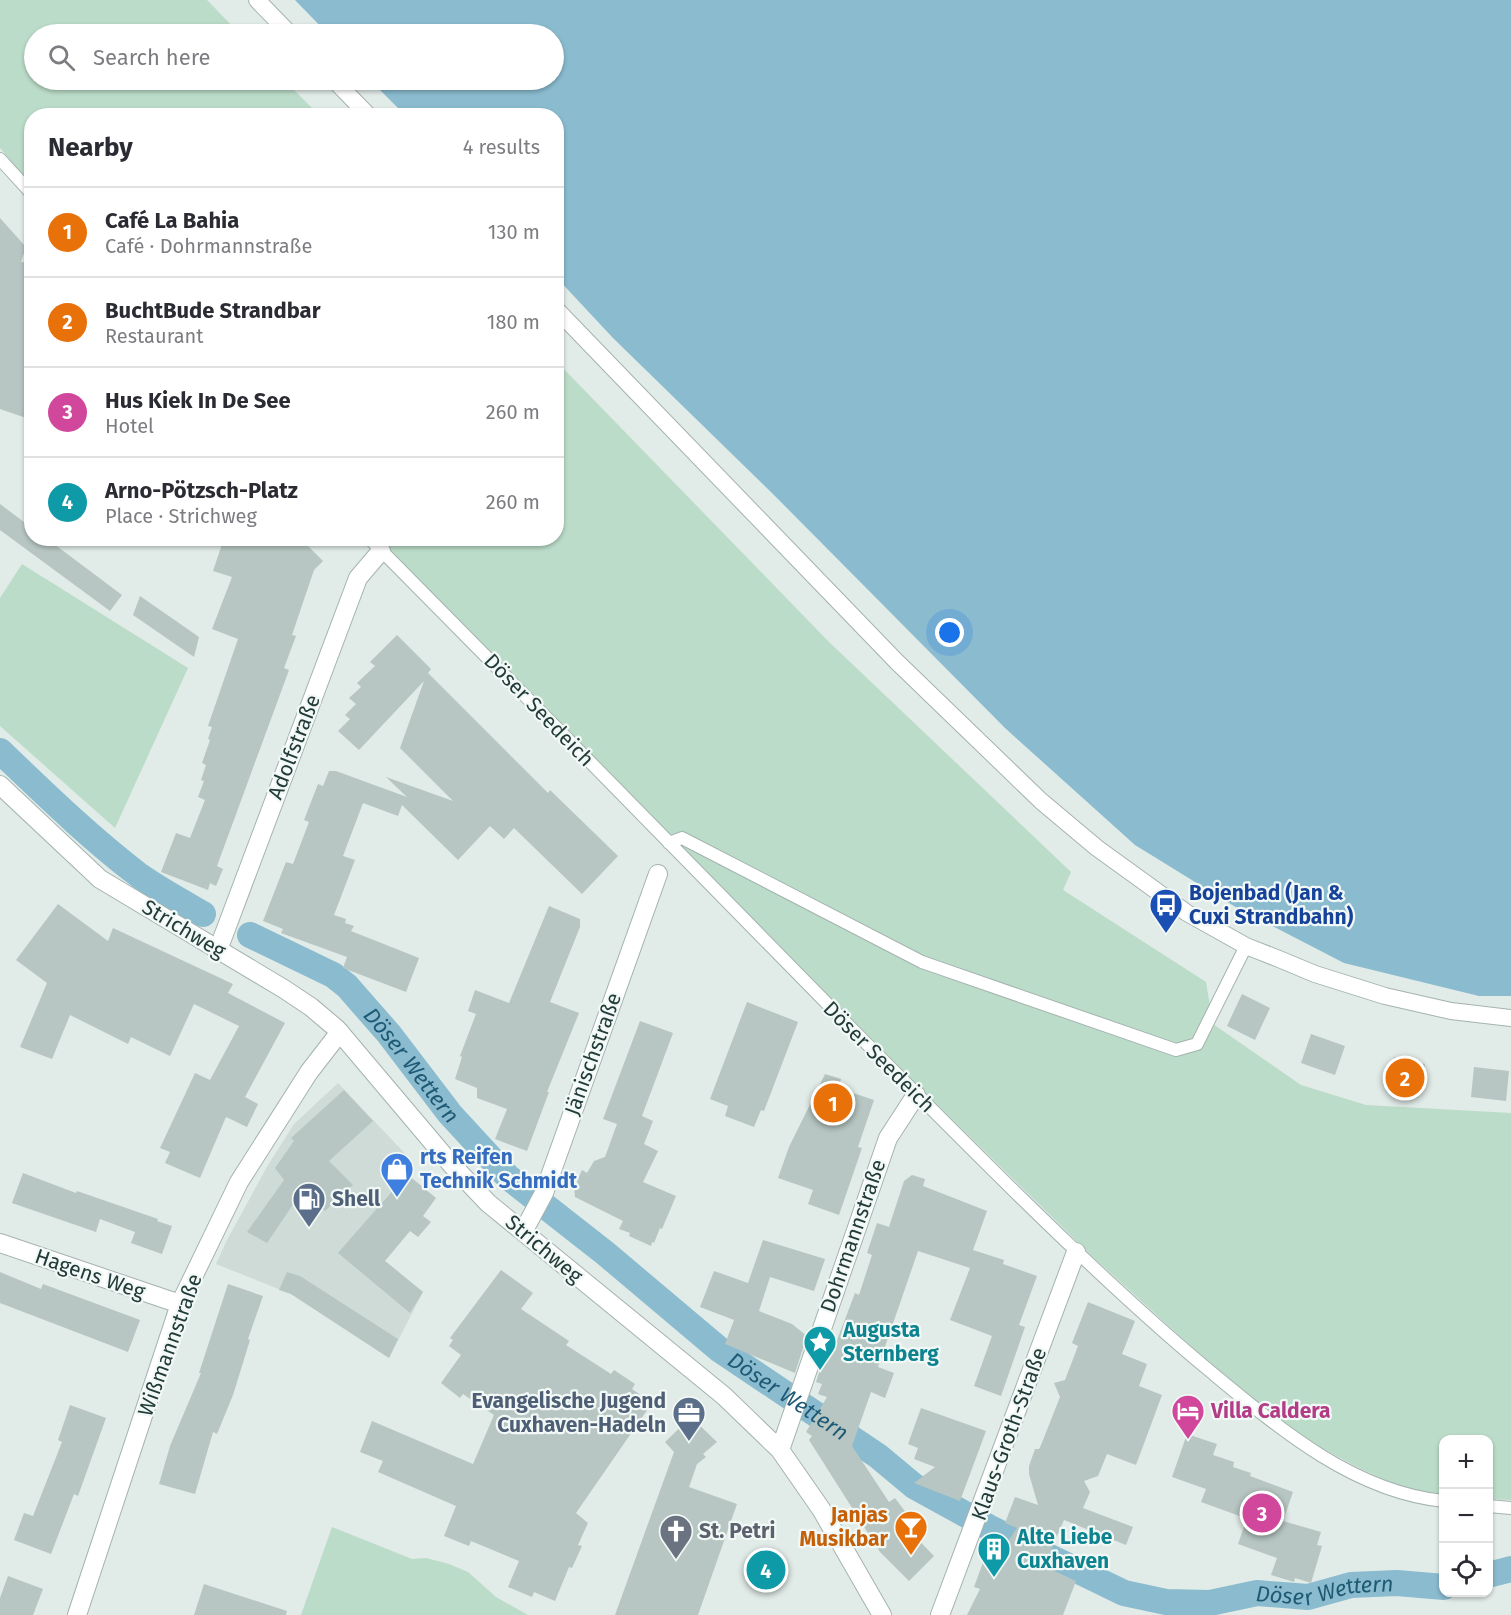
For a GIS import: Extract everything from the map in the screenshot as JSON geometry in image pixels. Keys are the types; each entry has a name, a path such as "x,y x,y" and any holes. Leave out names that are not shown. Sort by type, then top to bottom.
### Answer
{"street":[{"path":"257,0 280,24"},
{"path":"344,90 361,108"},
{"path":"564,317 897,662 1041,801 1097,848 1187,913 1246,946 1315,974 1385,996 1451,1011 1511,1018"},
{"name":"Adolfstraße","path":"218,950 358,578 374,546"},
{"name":"Strichweg","path":"0,785 100,879 311,1006 340,1032 451,1164 488,1203 724,1396 780,1450 821,1509 882,1615"},
{"name":"Jänischstraße","path":"523,1232 544,1193 658,874"},
{"name":"Wißmannstraße","path":"77,1615 180,1304 240,1182 309,1072 340,1032"},
{"name":"Dohrmannstraße","path":"780,1450 888,1138 916,1095"},
{"name":"Hagens Weg","path":"0,1243 180,1304"},
{"name":"Klaus-Groth-Straße","path":"940,1615 1076,1252"}],"lane":[{"path":"0,159 24,185"},
{"name":"Döser Seedeich","path":"377,546 466,634 916,1095 1076,1252 1177,1343 1263,1415 1307,1446 1353,1473 1394,1490 1439,1500"},
{"path":"669,843 682,838 922,962 1176,1050 1197,1044 1246,946"},
{"path":"1493,1506 1511,1508"}],"shaded area":[{"path":"338,1083 413,1162 371,1216 384,1260 423,1292 389,1358 291,1294 216,1264 268,1165 294,1124"}],"green space":[{"path":"0,0 207,0 230,24 24,24 24,90 294,90 312,108 24,108 24,176 0,148"},
{"path":"564,369 828,641 1071,872 1063,890 1206,982 1213,1024 1301,1085 1366,1105 1511,1113 1511,1500 1493,1499 1493,1435 1439,1435 1439,1494 1398,1486 1313,1443 1266,1411 1093,1257 921,1089 386,546 564,546"},
{"path":"22,564 188,668 115,828 0,726 0,598"},
{"path":"332,1527 412,1559 426,1558 468,1572 496,1597 528,1615 301,1615"}],"water":[{"path":"295,0 1511,0 1511,996 1479,996 1344,963 1234,906 1135,845 1005,728 776,497 613,338 564,286 564,108 398,108 380,90 564,90 564,24 318,24"}],"building":[{"path":"0,218 24,245 21,262 24,262 24,417 0,409"},
{"path":"0,504 24,522 24,546 57,546 122,595 110,611 0,530"},
{"path":"221,546 308,546 323,561 314,570 292,635 296,636 284,668 289,670 217,866 223,869 216,886 210,883 208,890 161,872 176,833 190,838 205,800 198,797 204,781 201,780 206,765 202,763 212,727 208,726 238,639 212,629 232,577 213,571"},
{"path":"140,596 199,637 194,657 133,615"},
{"path":"397,635 431,669 428,673 548,793 550,790 618,856 582,894 514,828 504,839 490,826 458,860 402,805 398,816 363,803 343,856 355,860 334,915 346,919 345,923 354,926 351,931 419,958 406,992 343,968 347,957 281,933 283,929 263,921 286,862 293,864 309,822 304,820 318,784 323,786 329,771 336,771 407,797 386,777 453,801 400,748 424,681 359,750 338,731 350,719 345,715 356,704 349,698 361,687 357,683 375,666 370,662"},
{"path":"58,904 108,941 113,928 233,984 228,993 285,1023 245,1097 258,1104 247,1127 226,1117 200,1178 165,1163 170,1152 160,1148 195,1073 210,1080 239,1026 194,1004 170,1056 131,1037 128,1044 70,1015 52,1059 20,1047 47,983 16,960"},
{"path":"549,906 580,919 580,927 550,1002 579,1013 547,1092 549,1092 527,1151 495,1139 507,1109 477,1098 477,1088 455,1079 462,1057 460,1056 476,1014 468,1011 475,990 509,1003"},
{"path":"1242,994 1270,1008 1255,1040 1227,1026"},
{"path":"747,1002 798,1022 764,1111 761,1110 754,1127 725,1116 728,1106 710,1099"},
{"path":"640,1021 673,1033 642,1116 653,1121 644,1144 658,1151 643,1182 676,1196 662,1229 660,1228 651,1246 619,1229 623,1221 575,1197 574,1188 582,1170 587,1173 594,1161 605,1157 617,1124 603,1119"},
{"path":"1311,1034 1345,1046 1335,1075 1301,1063"},
{"path":"1394,1057 1425,1064 1418,1098 1386,1091"},
{"path":"1474,1067 1509,1071 1506,1101 1471,1097"},
{"path":"825,1074 841,1079 838,1088 874,1100 858,1147 862,1148 839,1215 808,1204 813,1190 778,1178 789,1147"},
{"path":"344,1090 373,1121 329,1161 353,1185 325,1211 313,1199 305,1208 296,1200 267,1243 247,1232 284,1180 275,1168 294,1141 291,1138"},
{"path":"23,1173 76,1193 77,1191 158,1219 157,1221 172,1226 162,1254 131,1243 135,1232 100,1219 96,1232 12,1203"},
{"path":"407,1174 436,1198 423,1216 431,1222 418,1237 410,1231 385,1261 423,1292 410,1313 338,1253"},
{"path":"912,1175 925,1179 923,1186 987,1211 973,1250 1004,1260 1003,1264 1037,1276 1019,1325 1025,1327 1001,1396 974,1386 992,1336 950,1320 970,1268 918,1251 878,1367 894,1373 885,1398 871,1392 852,1446 889,1502 895,1498 910,1518 902,1523 934,1556 909,1581 880,1552 809,1440 812,1436 806,1432 827,1397 818,1394 822,1384 816,1382 826,1351 831,1356 855,1293 859,1295 872,1255 867,1253 877,1223 889,1227 904,1181"},
{"path":"763,1240 825,1259 814,1291 770,1277 759,1311 792,1324 807,1336 795,1373 725,1344 734,1320 700,1307 714,1271 748,1283"},
{"path":"501,1270 533,1293 521,1309 569,1341 566,1345 611,1374 614,1370 635,1384 632,1389 652,1403 576,1513 588,1523 578,1545 582,1546 572,1568 569,1567 555,1601 534,1592 532,1597 508,1587 519,1561 471,1541 469,1546 444,1536 456,1506 378,1472 383,1461 360,1452 372,1421 473,1464 494,1415 463,1394 460,1398 441,1383 461,1355 449,1346 453,1340 450,1338"},
{"path":"0,1272 41,1289 43,1284 140,1320 128,1352 0,1303"},
{"path":"287,1272 300,1276 398,1339 389,1358 291,1294 279,1290"},
{"path":"228,1284 263,1296 248,1339 250,1340 233,1395 217,1434 213,1432 195,1494 159,1484 170,1446 201,1373 199,1373"},
{"path":"1088,1302 1135,1321 1122,1354 1147,1364 1139,1386 1162,1395 1136,1465 1107,1454 1098,1476 1084,1481 1090,1492 1083,1508 1133,1527 1126,1545 1064,1520 1044,1566 1076,1581 1063,1615 967,1615 980,1589 974,1587 985,1557 994,1562 1017,1528 1005,1523 1015,1497 1038,1505 1029,1466 1035,1449 1039,1449 1041,1445 1060,1397 1054,1383 1065,1380 1078,1346 1072,1343"},
{"path":"70,1405 106,1418 78,1496 74,1494 51,1554 14,1540 24,1513 33,1516 62,1442 58,1440"},
{"path":"921,1408 986,1431 960,1501 914,1483 935,1467 914,1459 918,1448 908,1444"},
{"name":"St. Petri","path":"691,1417 717,1442 703,1454 706,1457 697,1464 689,1487 737,1504 698,1615 615,1615 674,1452 665,1442"},
{"path":"1187,1434 1217,1444 1213,1455 1234,1462 1233,1467 1293,1492 1283,1521 1321,1532 1317,1545 1322,1546 1311,1583 1295,1578 1294,1582 1271,1575 1277,1558 1238,1544 1245,1518 1201,1502 1206,1489 1172,1477"},
{"path":"8,1576 43,1589 33,1615 0,1615 0,1598"},
{"path":"204,1584 287,1611 286,1615 194,1615"}],"waterway":[{"name":"Döser Wettern","path":"0,751 121,861 155,886 203,914"},
{"name":"Döser Wettern","path":"250,935 333,975 347,986 389,1034 450,1114 508,1177 605,1253 720,1350 878,1456 914,1486 990,1528 1124,1593 1166,1602 1210,1603 1257,1593 1308,1597 1351,1585 1397,1583 1439,1587"},
{"name":"Döser Wettern","path":"1493,1574 1511,1569"}],"place":[{"name":"Bojenbad (Jan & Cuxi Strandbahn)","path":"1166,934"},
{"name":"BuchtBude Strandbar","path":"1405,1078"},
{"name":"Café La Bahia","path":"833,1103"},
{"name":"rts Reifen Technik Schmidt","path":"397,1198"},
{"name":"Shell","path":"309,1228"},
{"name":"Augusta Sternberg","path":"820,1371"},
{"name":"Villa Caldera","path":"1188,1440"},
{"name":"Evangelische Jugend Cuxhaven-Hadeln","path":"689,1442"},
{"name":"Hus Kiek In De See","path":"1262,1513"},
{"name":"Janjas Musikbar","path":"911,1556"},
{"name":"St. Petri","path":"676,1560"},
{"name":"Arno-Pötzsch-Platz","path":"766,1570"},
{"name":"Alte Liebe Cuxhaven","path":"994,1578"}]}
